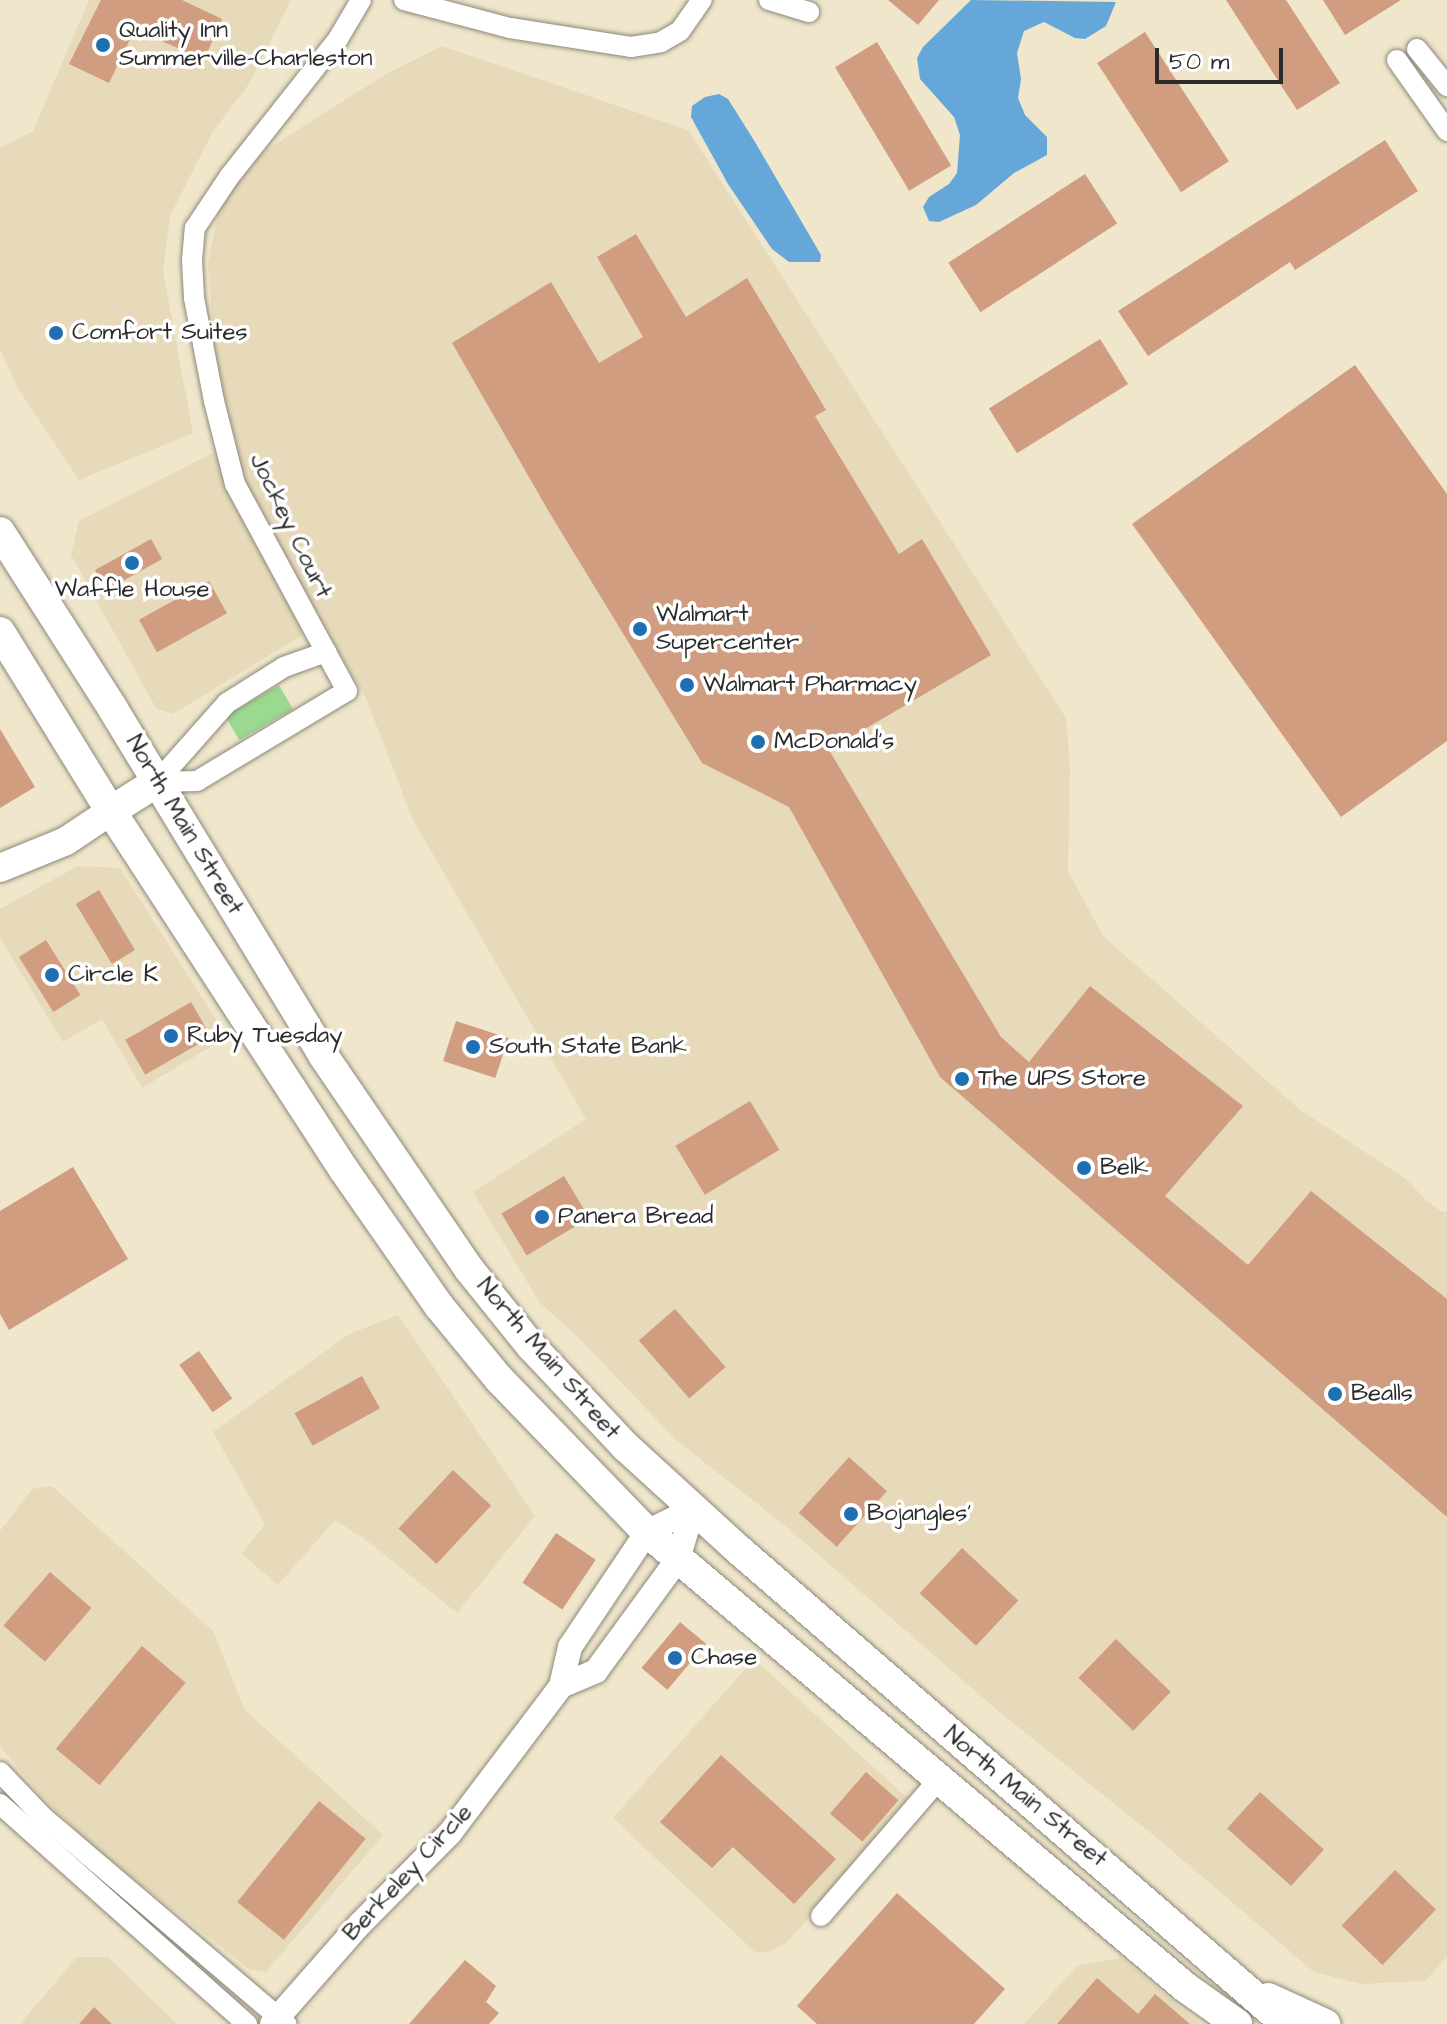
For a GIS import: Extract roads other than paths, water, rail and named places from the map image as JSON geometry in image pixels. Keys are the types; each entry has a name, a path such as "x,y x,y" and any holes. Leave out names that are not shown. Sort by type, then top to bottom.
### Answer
{"main road":[{"name":"North Main Street","path":"0,532 323,1055 469,1269 562,1380 626,1447 693,1509 1177,1926 1235,1982 1286,2024"},
{"name":"North Main Street","path":"0,632 274,1064 439,1306 499,1379 647,1532 1185,1987 1237,2024"},
{"path":"0,868 66,841 157,782"},
{"path":"1235,1982 1325,2024"}],"street":[{"name":"Jockey Court","path":"157,782 197,781 347,691 235,484 214,401 194,298 192,260 195,228 229,177 338,39 361,0"},
{"path":"404,0 510,28 631,47 661,42 680,31 702,0"},
{"path":"769,0 809,12"},
{"path":"1417,49 1447,86"},
{"path":"1397,60 1447,131"},
{"path":"157,782 227,703 284,667 326,652"},
{"name":"Berkeley Circle","path":"0,1772 42,1816 279,2022 360,1924 450,1833 561,1686 570,1647 647,1532 693,1509"},
{"name":"Berkeley Circle","path":"561,1686 596,1671 678,1559 693,1509"},
{"path":"821,1916 940,1778"},
{"path":"0,1804 247,2024"}],"water":[{"path":"971,0 1116,2 1106,26 1085,39 1075,38 1044,22 1024,31 1017,53 1021,79 1018,98 1025,115 1047,137 1047,155 1014,173 976,205 939,222 929,221 923,207 929,197 949,184 957,173 960,135 954,117 920,79 917,58 923,47"},
{"path":"719,94 728,99 755,142 821,255 820,262 789,262 772,249 728,184 691,117 692,106 705,97"}],"place":[{"name":"Quality Inn Summerville-Charleston","path":"103,45"},
{"name":"Comfort Suites","path":"56,333"},
{"name":"Waffle House","path":"132,563"},
{"name":"Walmart Supercenter","path":"640,629"},
{"name":"Walmart Pharmacy","path":"687,685"},
{"name":"McDonald's","path":"758,742"},
{"name":"Circle K","path":"52,975"},
{"name":"Ruby Tuesday","path":"171,1036"},
{"name":"South State Bank","path":"473,1047"},
{"name":"The UPS Store","path":"962,1079"},
{"name":"Belk","path":"1084,1168"},
{"name":"Panera Bread","path":"542,1217"},
{"name":"Bealls","path":"1335,1394"},
{"name":"Bojangles'","path":"851,1514"},
{"name":"Chase","path":"675,1658"}]}
